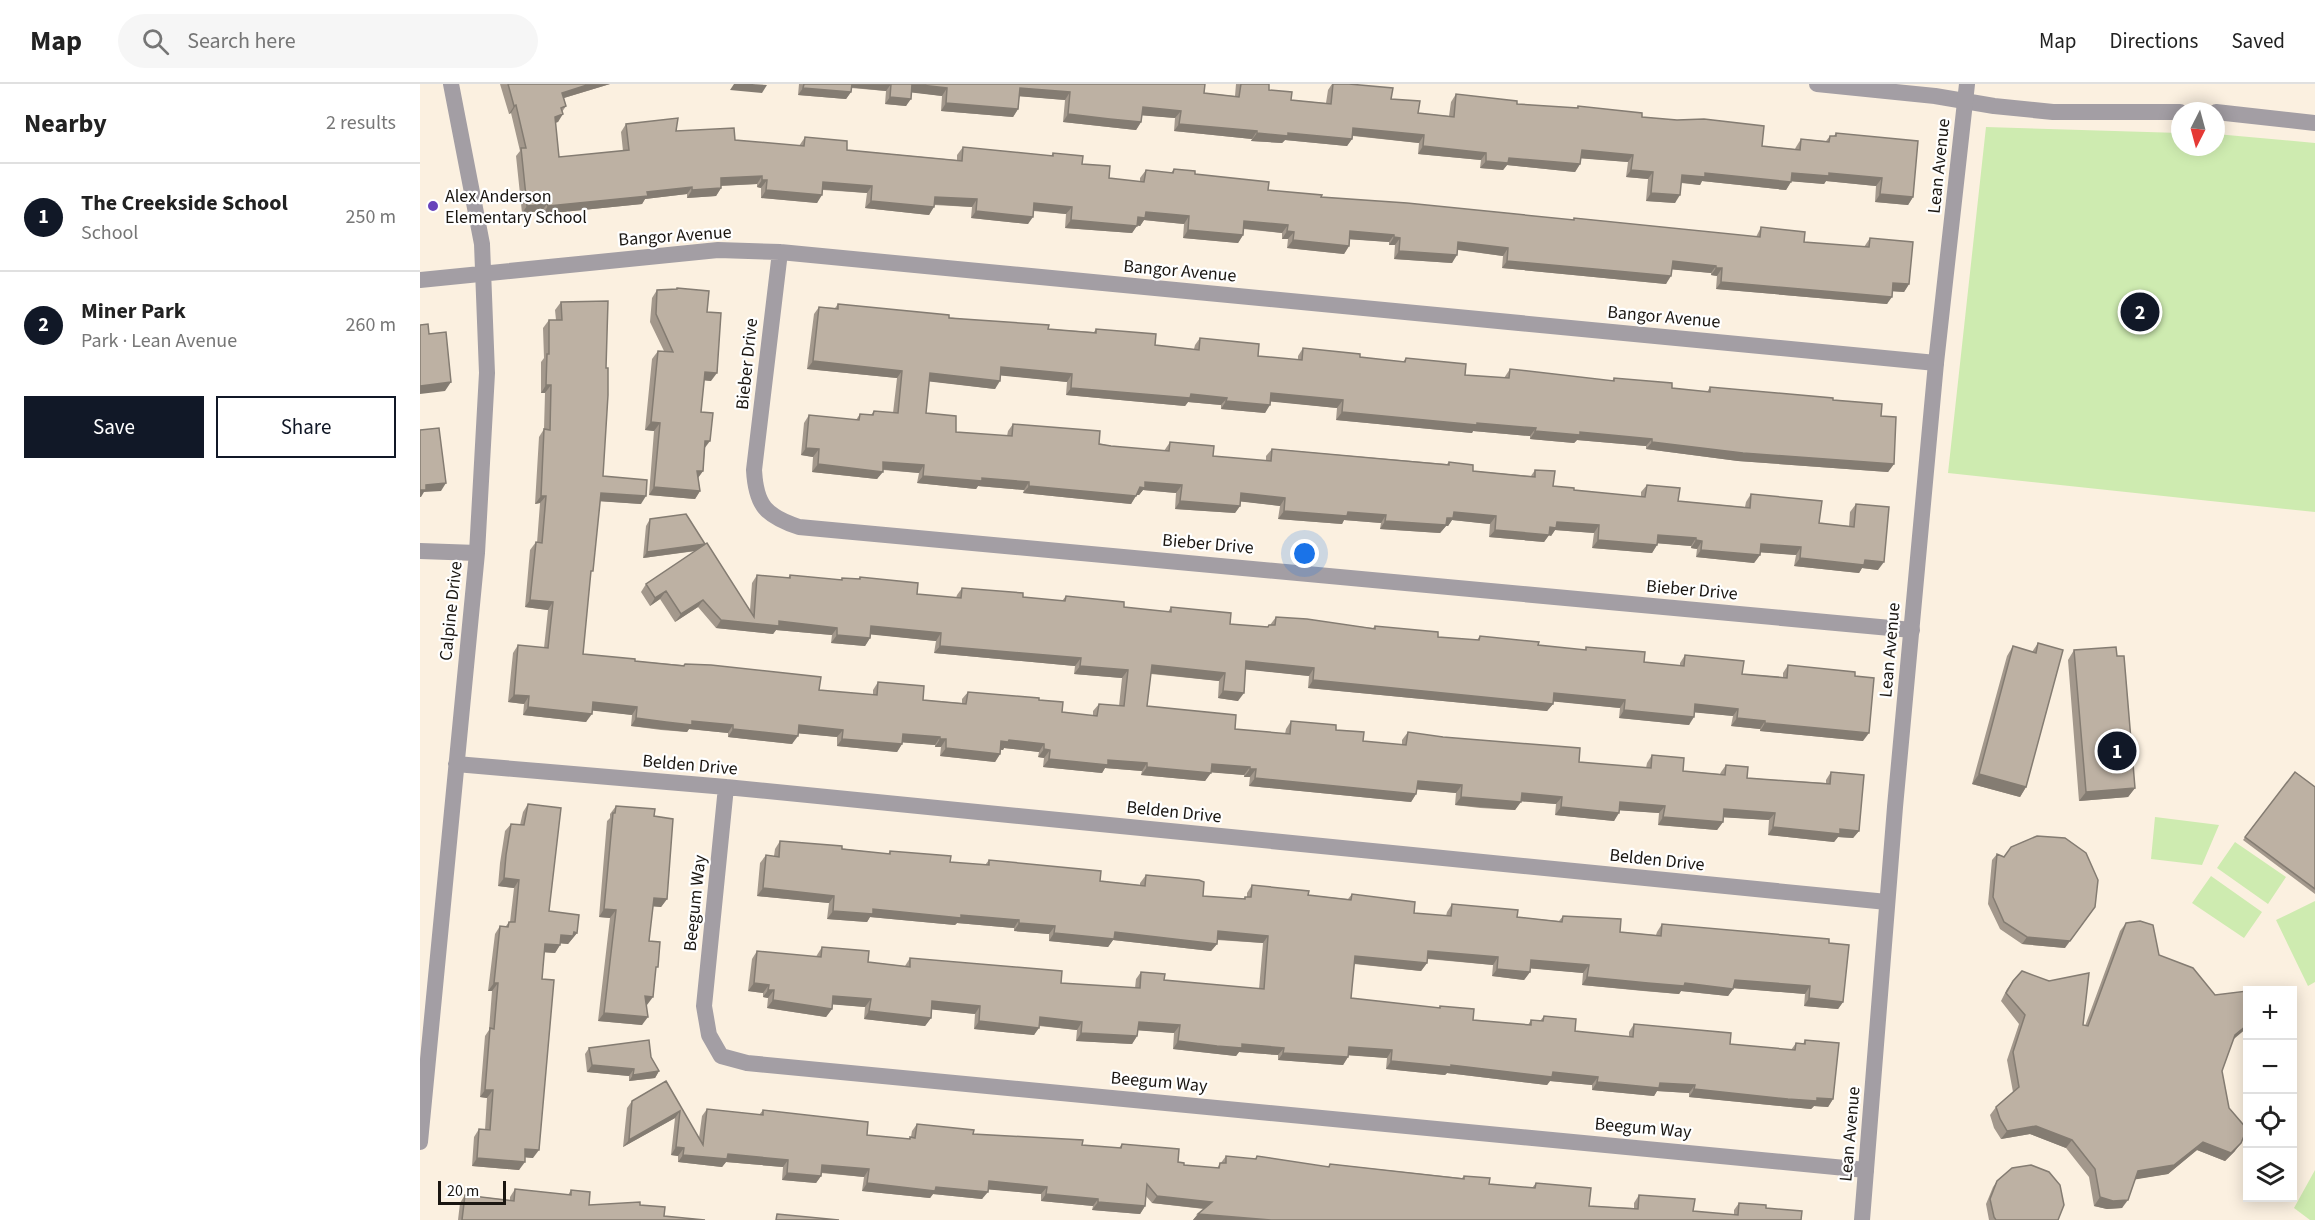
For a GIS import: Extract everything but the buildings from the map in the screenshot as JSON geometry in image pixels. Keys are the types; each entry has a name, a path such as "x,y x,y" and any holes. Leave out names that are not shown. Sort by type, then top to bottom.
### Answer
{"street":[{"name":"Calpine Drive","path":"420,1142 477,553 487,373 482,244 451,84"},
{"path":"1817,84 1966,92 2053,112 2171,112"},
{"name":"Lean Avenue","path":"1862,1220 1887,902 1936,363 1966,92"},
{"path":"2225,113 2315,123"},
{"name":"Bangor Avenue","path":"420,280 717,249 780,252 1936,363"},
{"name":"Bieber Drive","path":"780,252 754,470 755,490 764,508 779,520 799,527 1912,630"},
{"path":"420,551 477,553"},
{"name":"Belden Drive","path":"456,764 726,787 1887,902"},
{"name":"Beegum Way","path":"726,787 704,1006 709,1035 721,1056 747,1063 1866,1170"}],"green space":[{"path":"1986,127 2171,133 2171,156 2225,156 2225,135 2315,143 2315,512 1948,473"},
{"path":"2155,817 2219,825 2202,865 2151,859"},
{"path":"2235,842 2286,877 2268,904 2217,868"},
{"path":"2211,876 2262,912 2244,938 2192,903"},
{"path":"2315,901 2315,982 2308,986 2276,920"},
{"path":"2315,1170 2315,1220 2310,1220 2294,1208"}],"place":[{"name":"Alex Anderson Elementary School","path":"433,206"},
{"name":"Miner Park","path":"2140,312"},
{"name":"The Creekside School","path":"2117,751"}]}
